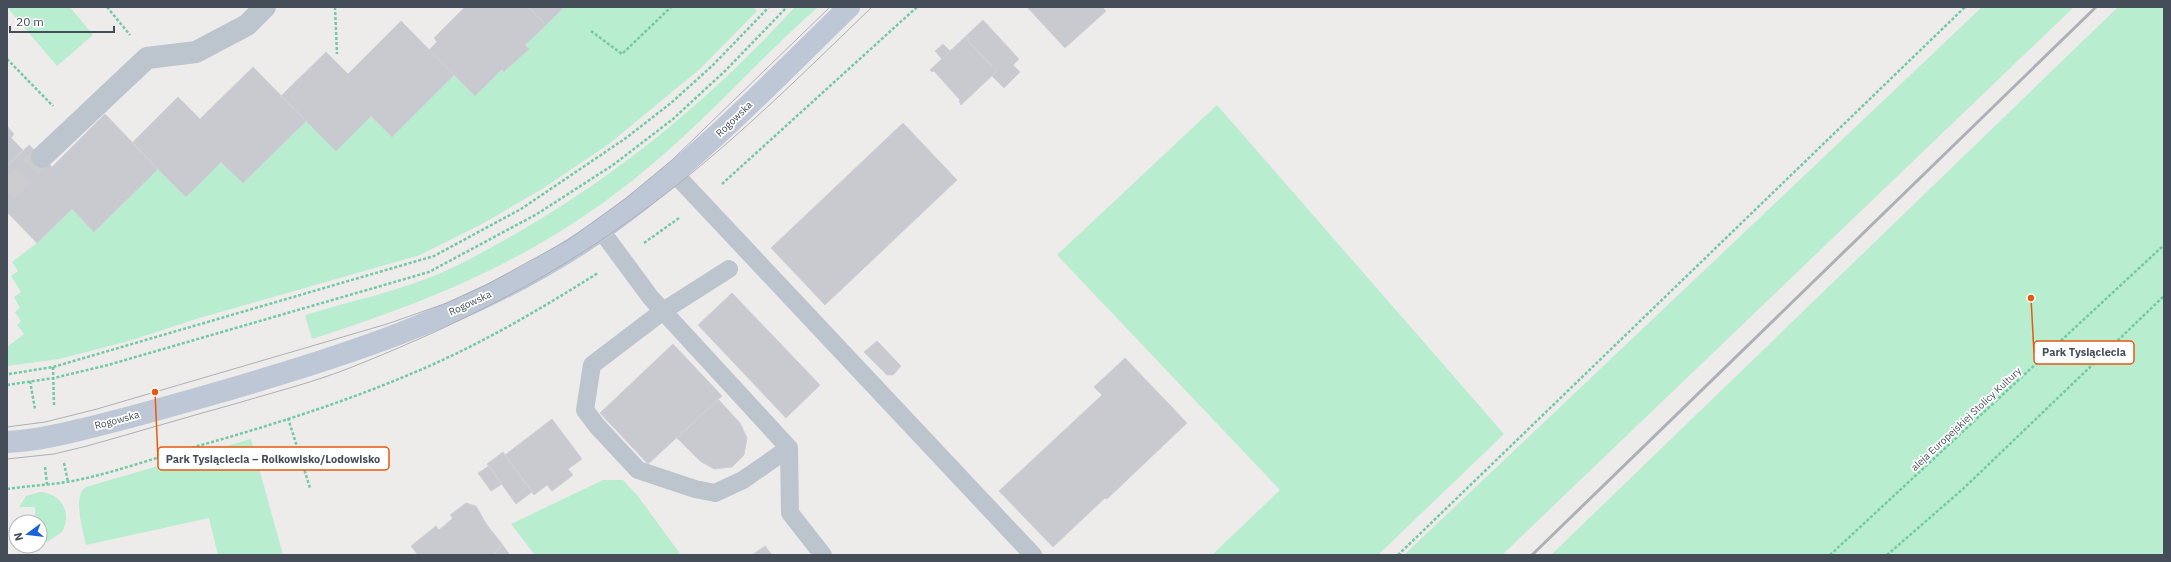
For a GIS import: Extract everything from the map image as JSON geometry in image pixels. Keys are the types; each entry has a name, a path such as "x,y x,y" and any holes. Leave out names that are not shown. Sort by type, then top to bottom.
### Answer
{"street":[{"path":"42,157 147,58 196,52 247,25 265,7"},
{"name":"Rogowska","path":"7,442 40,439 113,422 333,358 427,323 500,289 600,230 707,146 849,7"}],"lane":[{"path":"674,172 1033,555"},
{"path":"600,230 620,259 663,311 789,448 790,513 823,555"},
{"path":"729,269 663,311 592,365 585,410 597,426 638,470 695,489 715,493 743,480 789,448"}],"path":[{"path":"107,7 147,58"},
{"path":"335,7 337,54"},
{"path":"591,31 622,54 671,7"},
{"path":"7,385 54,378 108,365 429,272 537,214 613,165 673,119 724,71 787,7"},
{"path":"1398,555 1965,7"},
{"path":"9,374 53,367 434,256 521,209 626,138 671,103 713,65 767,8"},
{"path":"7,59 73,127"},
{"name":"aleja Europejskiej Stolicy Kultury","path":"1830,555 2164,245"},
{"path":"1888,555 1964,488 2164,296"},
{"path":"53,367 54,405"},
{"path":"30,381 35,411"},
{"path":"288,418 310,488"},
{"path":"64,458 68,482"},
{"path":"7,489 47,484 44,461"}],"green space":[{"path":"7,7 70,7 93,35 57,66"},
{"path":"564,7 753,7 757,11 701,68 609,144 542,189 482,224 420,255 196,319 129,341 59,359 7,366 7,347 24,334 17,325 21,321 15,312 20,308 14,297 21,292 11,276 18,271 12,262 37,243 72,209 94,232 158,169 186,197 221,162 243,183 306,121 336,151 371,116 392,137 454,75 475,96 502,69 505,72 528,49 525,45"},
{"path":"795,7 818,7 693,128 650,166 611,197 531,249 490,270 404,307 312,339 305,315 410,285 443,272 469,260 510,237 588,188 626,161 697,104 731,73"},
{"path":"1982,7 2074,7 1502,555 1404,555"},
{"path":"2118,7 2164,7 2164,555 1551,555"},
{"path":"1217,105 1504,434 1378,555 1212,555 1280,490 1057,255"},
{"path":"251,439 283,555 218,555 209,518 86,545 79,505 82,491 86,487"},
{"path":"603,480 623,480 637,495 681,555 535,555 511,524"},
{"path":"40,492 47,493 59,500 63,505 66,518 62,532 48,541 48,514 35,514 35,507 19,507 26,496"}],"building":[{"path":"465,7 528,7 546,25 525,45 529,49 504,72 502,69 475,96 429,50 437,42 434,38"},
{"path":"528,7 564,7 546,25"},
{"path":"1027,7 1102,7 1106,11 1065,48"},
{"path":"983,20 1019,59 1013,65 1020,72 1004,88 992,76 997,71 967,40 969,39 966,36"},
{"path":"401,21 454,75 392,137 371,116 336,151 281,96 326,52 348,74"},
{"path":"966,36 969,39 967,40 997,71 961,105 960,100 934,71 932,72 930,70"},
{"path":"943,44 950,51 942,59 935,51"},
{"path":"253,67 306,121 243,183 221,162 186,197 132,143 178,97 200,119"},
{"path":"105,114 158,169 94,232 72,209 37,243 7,212 7,166 29,145 52,167"},
{"path":"903,123 957,180 825,305 771,248"},
{"path":"7,126 14,134 11,138 23,150 7,166"},
{"path":"732,293 820,385 786,418 698,325"},
{"path":"877,341 901,366 893,375 887,375 864,352"},
{"path":"673,344 722,396 648,464 600,413"},
{"path":"1125,358 1187,423 1107,499 1105,498 1053,547 999,491 1102,395 1094,387"},
{"path":"718,399 740,423 747,438 744,455 732,467 714,469 700,461 677,438"},
{"path":"552,419 582,459 568,469 573,475 552,491 547,485 534,495 505,455"},
{"path":"503,452 532,492 516,504 487,464"},
{"path":"489,466 502,484 491,491 478,473"},
{"path":"466,503 476,506 487,525 502,544 494,555 418,555 411,546 436,526 439,530 453,518 450,515"},
{"path":"502,544 510,555 494,555"},
{"path":"765,546 772,555 752,555"}],"tunnel":[{"path":"7,191 42,157"}],"tram line":[{"path":"7,427 45,422 97,409 387,324 447,303 488,284 568,240 625,199 672,160 830,7"},
{"path":"7,459 54,454 87,446 306,383 347,369 417,340 519,290 552,271 616,230 684,179 717,152 780,95 872,7"}],"railway":[{"path":"1532,555 2096,7"}],"place":[{"name":"Park Tysiąclecia","path":"2031,298"},
{"name":"Park Tysiąclecia – Rolkowisko/Lodowisko","path":"155,392"}]}
